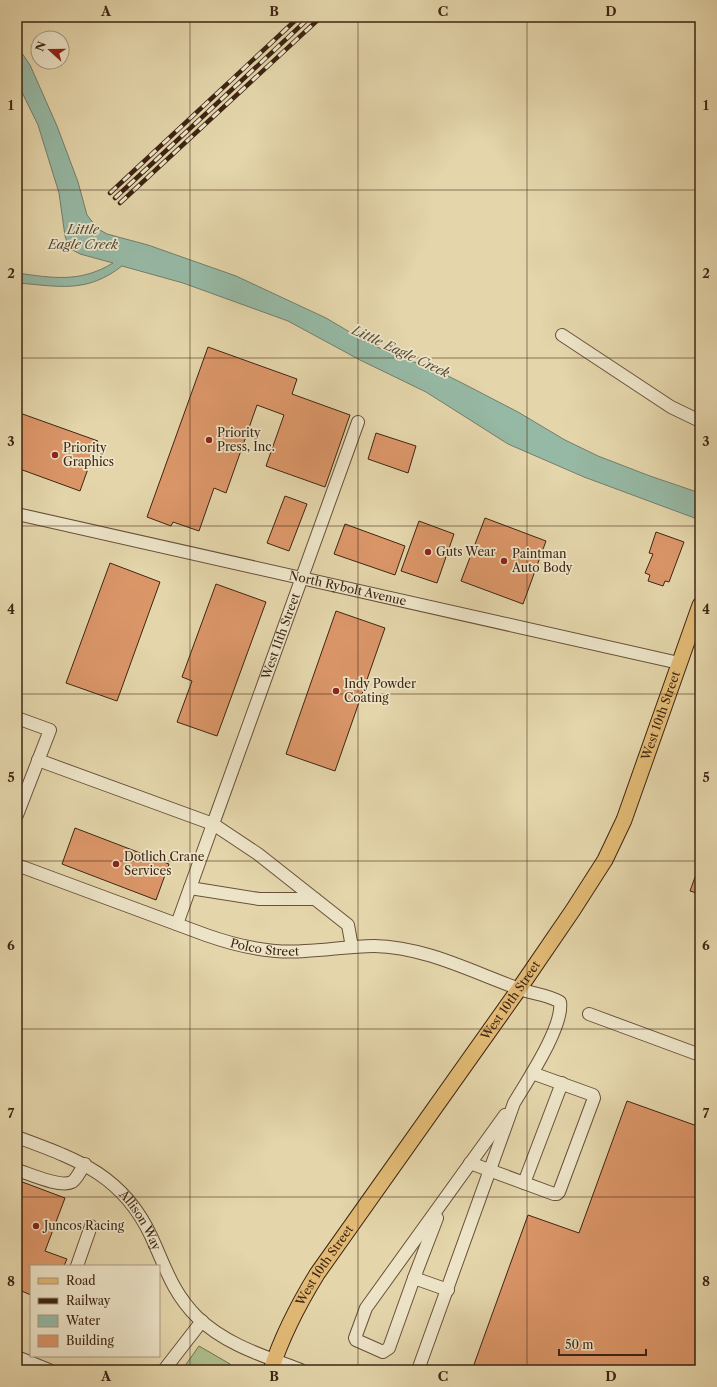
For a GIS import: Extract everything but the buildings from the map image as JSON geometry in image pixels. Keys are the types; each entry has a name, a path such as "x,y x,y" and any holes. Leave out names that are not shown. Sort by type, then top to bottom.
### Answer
{"main road":[{"name":"West 10th Street","path":"272,1365 295,1311 317,1274 519,989 605,860 624,820 700,604"}],"street":[{"path":"562,335 671,407 700,421"},
{"name":"West 11th Street","path":"177,924 358,422"},
{"name":"North Rybolt Avenue","path":"17,514 679,663"},
{"path":"17,718 50,730 17,816"},
{"path":"38,760 213,824 258,854 348,925 352,947"},
{"name":"Polco Street","path":"17,865 227,942 270,950 303,952 352,947 385,946 411,950 435,956 519,989 553,998 560,1002 561,1009 552,1036 532,1073"},
{"path":"190,888 259,900 315,899"},
{"path":"589,1014 700,1055"},
{"path":"442,1203 389,1348 383,1352 356,1340 355,1338 366,1308 470,1163 514,1103 532,1073 591,1094 594,1098 557,1194 470,1163"},
{"path":"524,1183 562,1083"},
{"path":"418,1370 514,1103"},
{"name":"Allison Way","path":"17,1137 61,1153 85,1164 116,1188 137,1211 151,1235 169,1278 180,1297 190,1310 208,1326 238,1346 272,1365 301,1370"},
{"path":"17,1170 56,1183 66,1184 73,1181 85,1164"},
{"path":"77,1265 91,1226"},
{"path":"414,1278 448,1290"},
{"path":"164,1370 202,1321"},
{"path":"17,1357 44,1364"}],"shaded area":[{"path":"199,1346 230,1364 235,1370 182,1370"}],"water":[{"name":"Little Eagle Creek","path":"17,46 30,65 30,70 32,70 57,126 78,182 87,215 98,229 107,234 148,245 236,276 326,318 365,341 390,353 436,370 518,412 565,440 598,456 700,493 700,520 584,477 508,444 426,392 360,360 288,321 183,283 122,266 109,275 96,281 72,286 17,283 17,273 54,277 78,276 89,274 113,263 80,254 69,248 65,236 59,193 38,125 17,82"}],"railway":[{"path":"110,193 299,17"},
{"path":"115,198 310,17"},
{"path":"120,203 321,17"}],"place":[{"name":"Priority Press, Inc.","path":"209,440"},
{"name":"Priority Graphics","path":"55,455"},
{"name":"Guts Wear","path":"428,552"},
{"name":"Paintman Auto Body","path":"504,561"},
{"name":"Indy Powder Coating","path":"336,691"},
{"name":"Dotlich Crane Services","path":"116,864"},
{"name":"Juncos Racing","path":"36,1226"}]}
